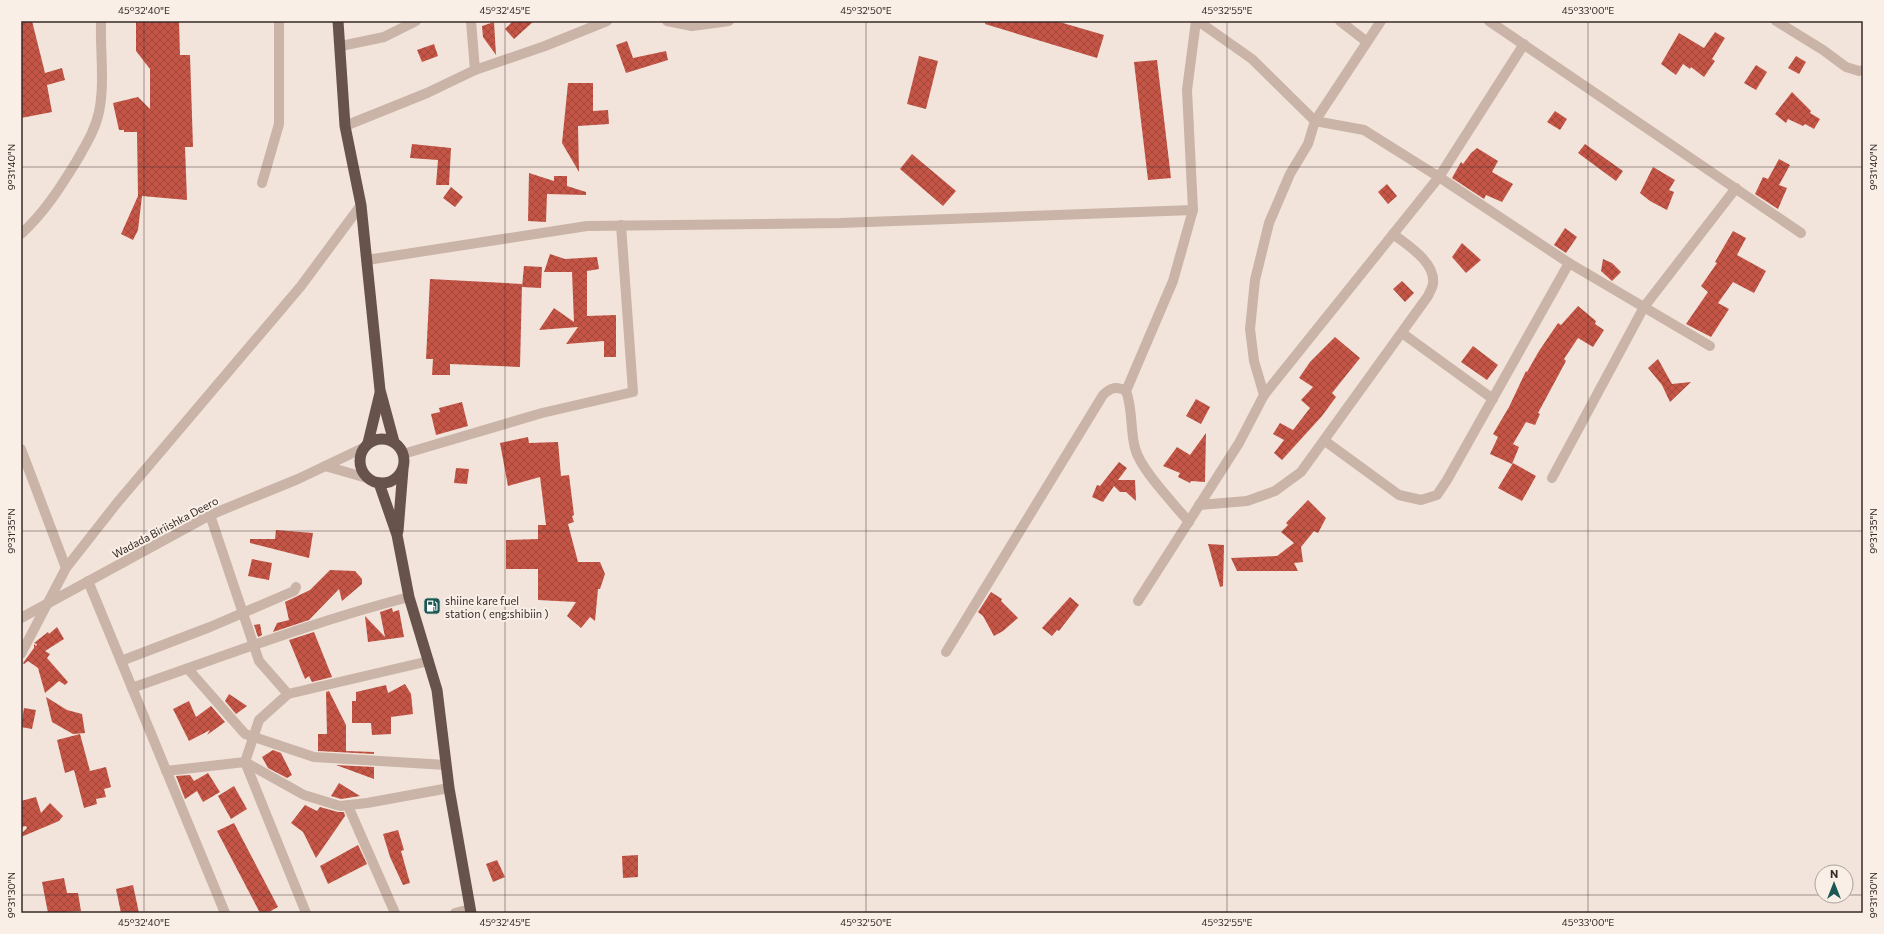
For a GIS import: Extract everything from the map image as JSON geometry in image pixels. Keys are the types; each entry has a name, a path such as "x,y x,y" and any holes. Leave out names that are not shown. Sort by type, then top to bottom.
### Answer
{"highway":[{"path":"338,21 345,126 361,205 380,390 394,442 403,454 397,535"},
{"path":"380,390 366,445 360,454 360,466 367,478 379,483 393,480 403,469"},
{"path":"366,445 380,438 388,439 394,442"},
{"path":"379,483 397,535 409,597 437,690 449,788 470,911"}],"street":[{"path":"21,234 35,221 62,187 91,137 99,112 102,81 101,21"},
{"path":"262,183 279,124 279,21"},
{"path":"340,46 384,37 416,21"},
{"path":"471,21 475,70"},
{"path":"668,21 692,26 729,21"},
{"path":"1126,391 1173,281 1194,210 1187,90 1197,21 1252,59 1315,121 1364,130 1439,177 1568,263 1710,346"},
{"path":"1340,21 1367,42"},
{"path":"1264,395 1254,361 1250,329 1255,280 1269,223 1290,174 1308,144 1315,121 1381,21"},
{"path":"1490,21 1801,233"},
{"path":"1776,21 1824,50 1846,67 1858,71 1863,70"},
{"path":"345,126 427,93 475,70 545,46 600,22"},
{"path":"1138,601 1239,443 1264,395 1439,177 1524,44"},
{"path":"1552,478 1644,307 1736,188"},
{"path":"21,654 66,568 117,503 301,286 361,205"},
{"path":"366,260 587,226 840,223 1194,210"},
{"path":"403,454 542,413 633,392 621,225"},
{"path":"1200,505 1246,501 1275,491 1301,472 1402,333 1428,296 1433,283 1429,267 1393,234"},
{"path":"1325,441 1399,495 1421,500 1437,495 1493,399 1568,263"},
{"path":"1402,333 1493,399"},
{"path":"946,652 1103,395 1110,388 1119,387 1126,391 1129,399 1132,432 1139,461 1189,522"},
{"name":"Wadada Biriishka Deero","path":"21,618 210,515 326,466 366,445"},
{"path":"21,449 66,568"},
{"path":"326,466 367,478"},
{"path":"210,515 259,660 288,694"},
{"path":"88,581 225,913"},
{"path":"121,661 243,613 294,591 296,588"},
{"path":"132,688 254,645 377,605 409,597"},
{"path":"306,913 245,762 259,720 288,694 429,661"},
{"path":"188,669 245,734 314,757 446,766"},
{"path":"166,771 245,762 304,795 340,806 348,806 449,788"},
{"path":"348,806 395,913"},
{"path":"455,913 470,911"}],"building":[{"path":"21,21 32,21 45,73 62,68 65,80 47,85 52,112 21,118"},
{"path":"136,21 179,21 180,55 190,55 193,147 185,147 187,200 142,196 138,230 133,240 121,234 138,196 137,132 124,132 124,130 119,130 113,103 138,97 150,109 150,69 136,51"},
{"path":"513,21 534,21 514,39 505,29"},
{"path":"986,21 1056,21 1104,35 1097,58 985,24"},
{"path":"494,22 496,55 483,37 482,26"},
{"path":"1715,32 1725,38 1712,59 1715,61 1704,77 1691,67 1690,69 1683,64 1676,75 1661,64 1679,33 1704,48"},
{"path":"627,41 633,58 666,51 668,60 626,73 616,45"},
{"path":"434,44 438,56 422,62 417,50"},
{"path":"919,56 938,61 926,109 907,104"},
{"path":"1796,56 1806,62 1799,74 1788,68"},
{"path":"1157,60 1171,178 1148,180 1134,62"},
{"path":"1756,65 1767,72 1756,90 1744,83"},
{"path":"568,83 593,83 593,111 608,110 609,124 578,126 579,172 562,143"},
{"path":"1792,92 1811,111 1810,113 1820,119 1814,129 1805,124 1803,126 1788,119 1786,123 1775,114"},
{"path":"1555,111 1567,119 1560,130 1547,122"},
{"path":"412,144 451,148 449,185 436,185 438,160 410,158"},
{"path":"1585,144 1623,171 1616,181 1578,153"},
{"path":"1477,148 1498,161 1492,172 1513,184 1502,202 1486,195 1484,199 1452,178 1461,162 1463,164 1471,153"},
{"path":"912,154 956,191 943,206 900,169"},
{"path":"1779,159 1790,165 1779,185 1787,188 1778,209 1755,194 1763,177 1768,179"},
{"path":"1653,167 1675,180 1669,190 1674,192 1667,210 1650,201 1640,193"},
{"path":"529,173 554,181 554,176 567,176 567,186 586,192 586,195 547,194 546,222 528,221"},
{"path":"1387,184 1397,196 1388,204 1378,192"},
{"path":"451,187 463,197 455,207 443,198"},
{"path":"1565,228 1577,237 1566,253 1554,245"},
{"path":"1733,231 1746,238 1737,255 1766,271 1754,293 1733,282 1718,303 1729,309 1711,337 1686,324 1708,292 1701,286 1717,263 1715,262"},
{"path":"1462,243 1481,260 1466,273 1452,257"},
{"path":"550,254 565,259 597,257 599,269 587,271 587,316 616,315 616,357 604,357 604,341 566,344 578,327 539,330 554,308 574,322 572,272 544,272"},
{"path":"1603,259 1612,263 1621,272 1612,281 1601,271"},
{"path":"524,266 542,267 541,288 522,287"},
{"path":"430,279 522,284 520,367 450,364 450,375 432,375 433,359 426,359"},
{"path":"1402,281 1414,293 1405,302 1393,289"},
{"path":"1578,306 1596,321 1595,324 1604,330 1593,347 1578,338 1564,359 1566,361 1538,413 1540,414 1535,425 1526,422 1513,444 1519,447 1512,464 1490,454 1498,437 1493,434 1509,407 1526,371 1527,372 1558,323 1561,325"},
{"path":"1335,337 1360,358 1332,393 1336,397 1322,416 1282,460 1274,453 1284,440 1273,434 1280,423 1293,430 1310,408 1301,400 1313,387 1299,378 1310,362"},
{"path":"1473,346 1498,365 1487,380 1461,362"},
{"path":"1658,359 1672,384 1691,382 1670,402 1662,385 1648,368"},
{"path":"1196,399 1210,407 1201,424 1186,416"},
{"path":"462,402 468,426 436,435 431,414 440,412 439,408"},
{"path":"1206,433 1205,482 1191,481 1190,483 1178,477 1180,473 1163,466 1177,447 1190,455"},
{"path":"528,437 529,443 558,442 561,476 569,475 574,515 572,516 574,522 568,524 578,562 600,562 605,574 600,589 598,589 595,621 590,617 581,628 567,616 576,602 538,600 538,569 506,569 506,540 538,539 538,525 546,525 540,477 508,486 500,443"},
{"path":"1119,462 1127,468 1118,480 1135,480 1136,501 1126,492 1120,492 1114,486 1103,502 1092,497 1097,485 1100,486"},
{"path":"1513,463 1536,476 1522,501 1498,488"},
{"path":"456,468 469,469 467,484 454,483"},
{"path":"1308,500 1326,518 1318,533 1314,531 1301,547 1303,562 1294,563 1298,571 1237,571 1231,558 1277,556 1294,543 1281,532 1288,525 1286,523"},
{"path":"276,530 313,533 309,558 250,543 250,539 275,539"},
{"path":"1208,544 1224,545 1223,586 1220,587"},
{"path":"252,559 272,563 269,580 248,576"},
{"path":"330,570 355,571 362,579 362,584 342,601 339,589 309,620 273,632 277,623 289,620 285,602 310,590"},
{"path":"991,592 1002,599 1001,601 1018,618 1003,631 994,636 983,616 978,612"},
{"path":"1070,597 1079,605 1059,631 1057,630 1052,636 1042,628"},
{"path":"392,608 393,612 399,610 404,637 368,642 365,616 385,637 380,612"},
{"path":"260,624 262,635 258,637 254,625"},
{"path":"57,627 64,639 45,651 50,654 47,658 68,682 65,685 59,681 45,693 38,668 28,661 24,664 23,663 34,648 34,644 36,646 37,644 34,643"},
{"path":"314,632 332,677 312,682 309,676 305,679 289,640"},
{"path":"405,684 411,694 413,714 391,717 391,734 372,735 371,723 352,723 352,701 356,701 356,692 386,685 388,693"},
{"path":"329,691 346,725 346,751 374,752 374,754 318,751 318,734 327,734 326,692"},
{"path":"229,694 247,706 236,714 225,701"},
{"path":"46,697 67,710 82,714 85,733 73,734 52,722"},
{"path":"189,701 196,717 211,706 225,722 207,735 210,730 189,741 173,709"},
{"path":"24,708 36,710 32,729 21,727"},
{"path":"80,734 90,771 106,767 111,787 104,789 106,797 96,799 97,804 84,808 74,770 65,773 57,740"},
{"path":"273,750 281,753 292,775 287,778 268,768 262,757"},
{"path":"336,765 374,767 374,779"},
{"path":"208,773 220,792 203,802 197,791 185,799 176,776 190,775 194,781"},
{"path":"339,783 360,796 341,799 331,796"},
{"path":"234,786 247,809 231,819 218,796"},
{"path":"36,797 41,813 50,803 63,816 59,821 21,837 21,834 27,828 26,826 21,827 21,801"},
{"path":"305,805 317,811 320,807 338,812 344,812 345,816 316,858 303,832 291,823"},
{"path":"234,823 278,907 267,913 260,913 217,831"},
{"path":"398,830 404,850 401,851 410,883 403,885 390,857 383,834"},
{"path":"358,845 367,864 328,884 320,866"},
{"path":"638,855 638,877 623,878 622,856"},
{"path":"497,860 505,877 493,882 486,864"},
{"path":"64,878 67,893 78,893 81,911 48,913 42,882"},
{"path":"133,885 139,913 121,913 116,889"}],"place":[{"name":"shiine kare fuel station ( eng:shibiin )","path":"432,606"}]}
